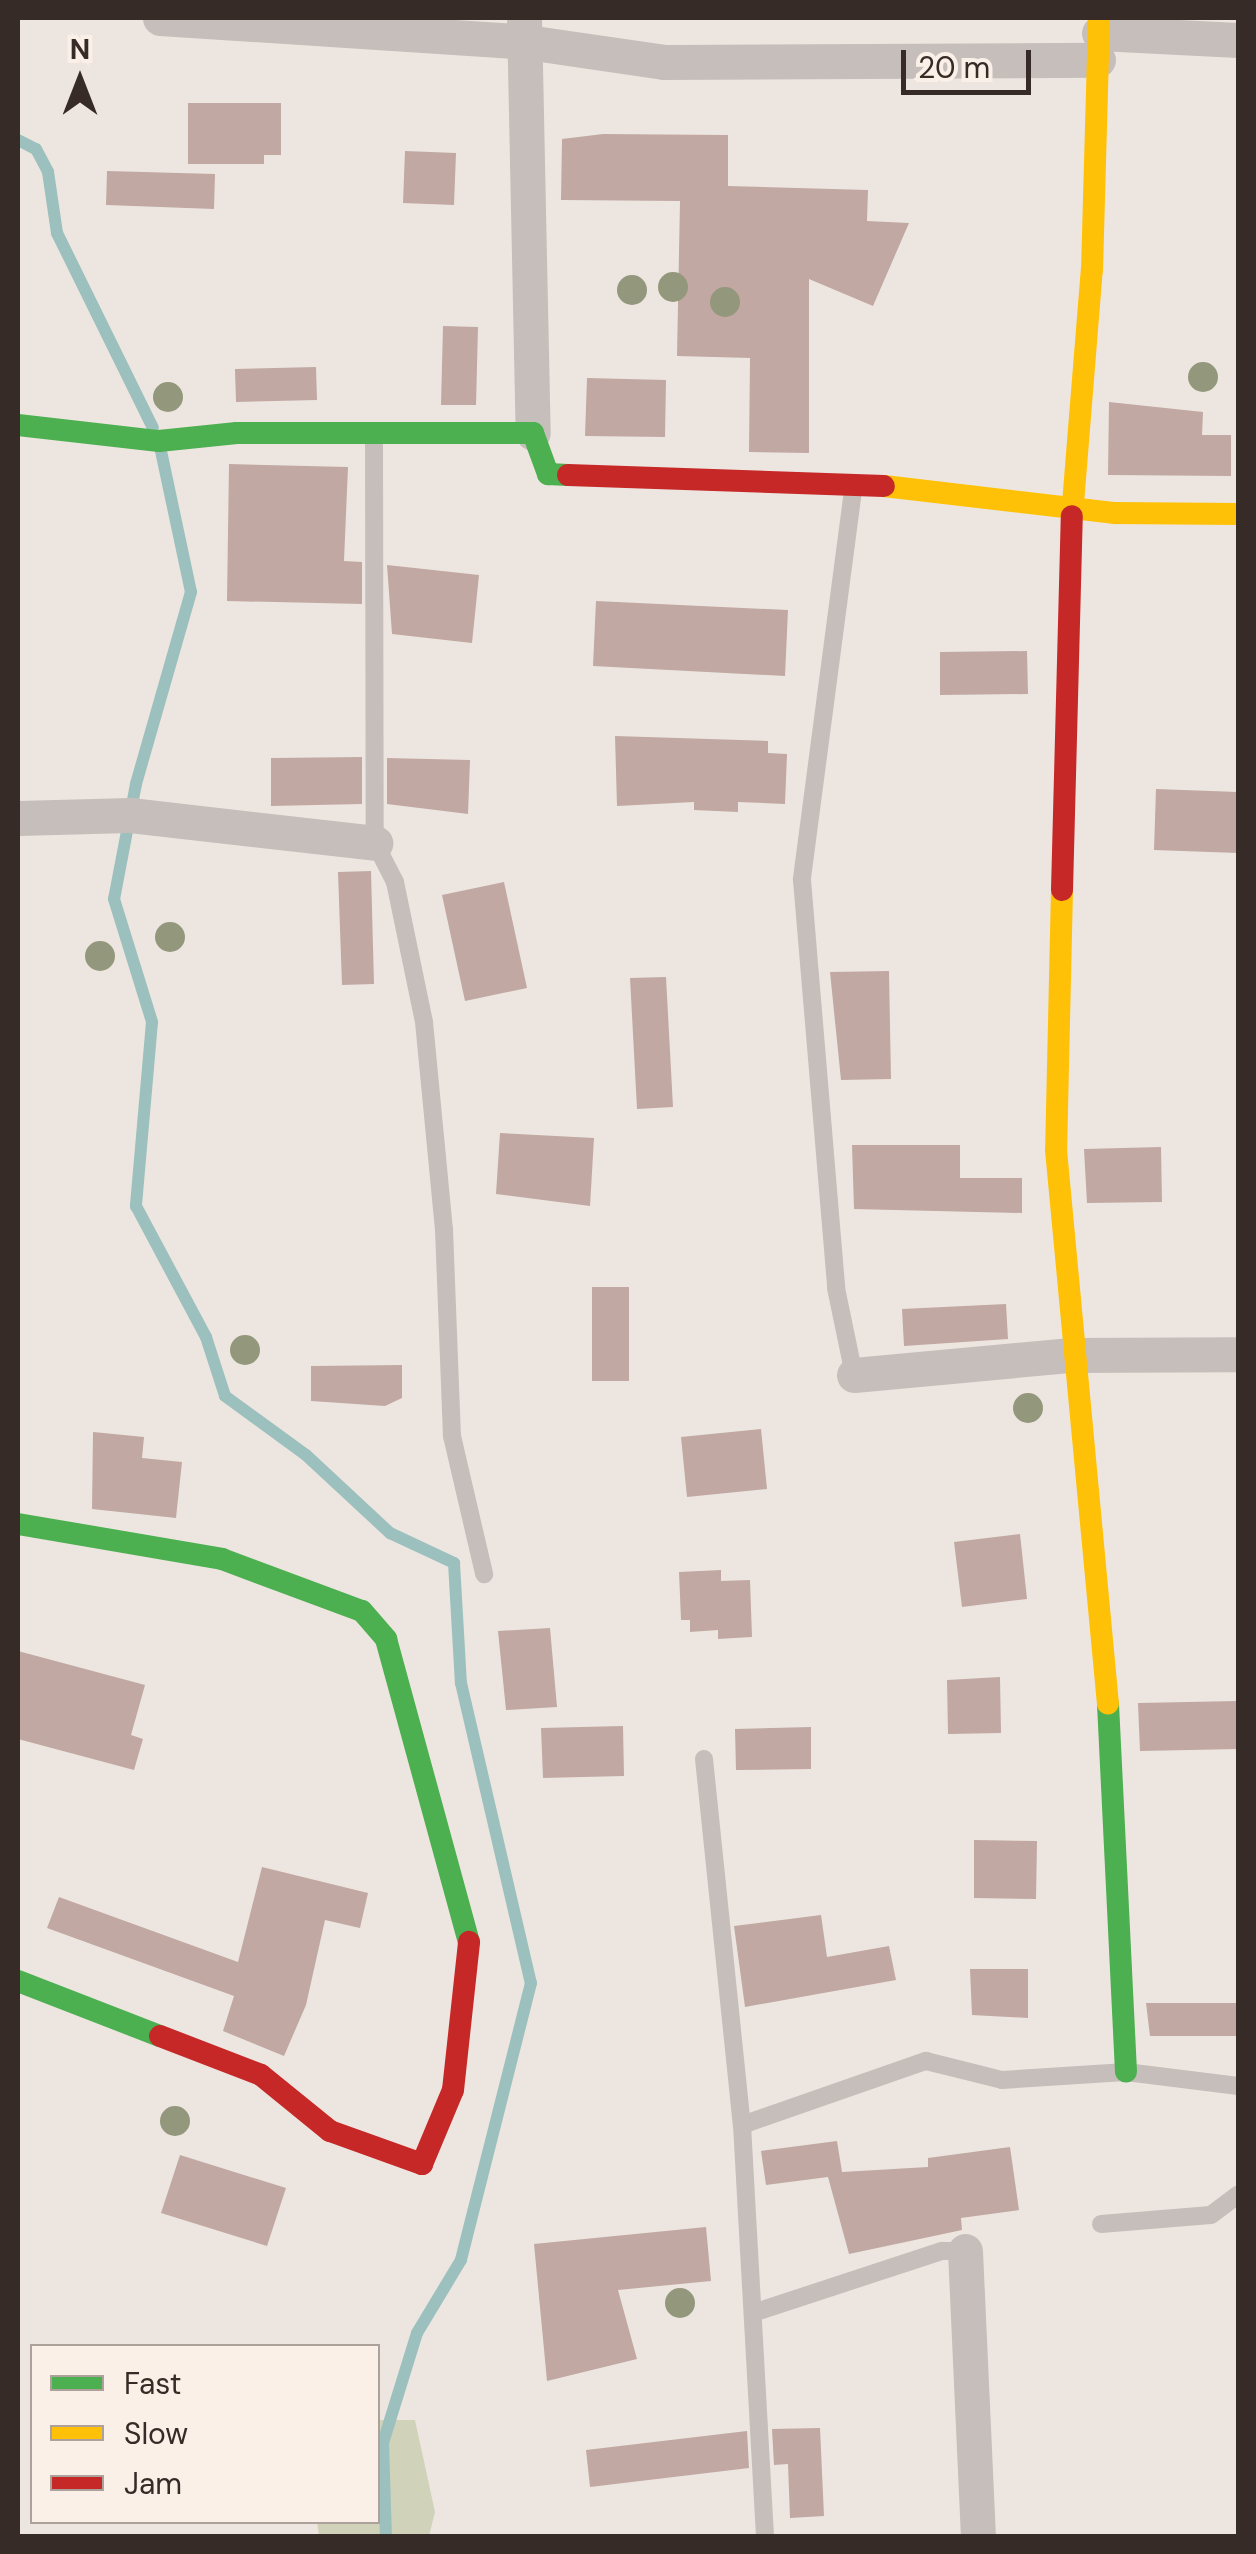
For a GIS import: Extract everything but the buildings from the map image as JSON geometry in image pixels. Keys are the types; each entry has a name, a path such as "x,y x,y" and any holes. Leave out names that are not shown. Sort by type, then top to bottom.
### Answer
{"street":[{"path":"160,18 525,30 664,62 1099,37 1238,40"},
{"path":"525,30 533,433 548,474 854,482 1072,508 1238,514"},
{"path":"1099,37 1092,270 1072,508 1056,1150 1071,1355 1107,1654 1126,2072"},
{"path":"18,425 159,440 374,431 533,433"},
{"path":"18,818 130,815 375,843"},
{"path":"854,1376 1071,1355 1238,1354"},
{"path":"18,1524 222,1559 362,1611 386,1640 469,1942 453,2090 422,2164 330,2131 260,2075 18,1981"},
{"path":"965,2252 978,2536"}],"lane":[{"path":"374,431 375,843 395,882 424,1022 444,1229 452,1436 484,1574"},
{"path":"854,482 802,880 836,1288 854,1376"},
{"path":"704,1759 742,2125 764,2536"},
{"path":"742,2125 926,2061 1002,2080 1126,2072 1238,2086"},
{"path":"1102,2224 1210,2215 1238,2194"},
{"path":"753,2312 942,2251 965,2252"}],"green space":[{"path":"380,2420 415,2420 435,2512 429,2536 319,2536 317,2524 380,2524"}],"waterway":[{"path":"18,140 36,149 48,172 57,233 153,428"},
{"path":"161,451 191,592 136,784 114,899 152,1022 136,1206 206,1337 225,1396 306,1455 390,1533 454,1563 461,1683 531,1983 461,2260 417,2333 383,2443 386,2536"}],"traffic: fast":[{"path":"18,425 159,441 237,433 533,433 548,474 568,475"},
{"path":"18,1524 222,1559 362,1611 386,1639 469,1942"},
{"path":"1108,1704 1126,2072"},
{"path":"18,1981 160,2036"}],"traffic: slow":[{"path":"1072,516 1092,270 1099,18"},
{"path":"884,486 1115,513 1238,514"},
{"path":"1062,890 1056,1150 1108,1704"}],"traffic: jam":[{"path":"568,475 884,486"},
{"path":"1062,890 1072,516"},
{"path":"160,2036 261,2075 330,2131 422,2164 453,2090 469,1942"}]}
